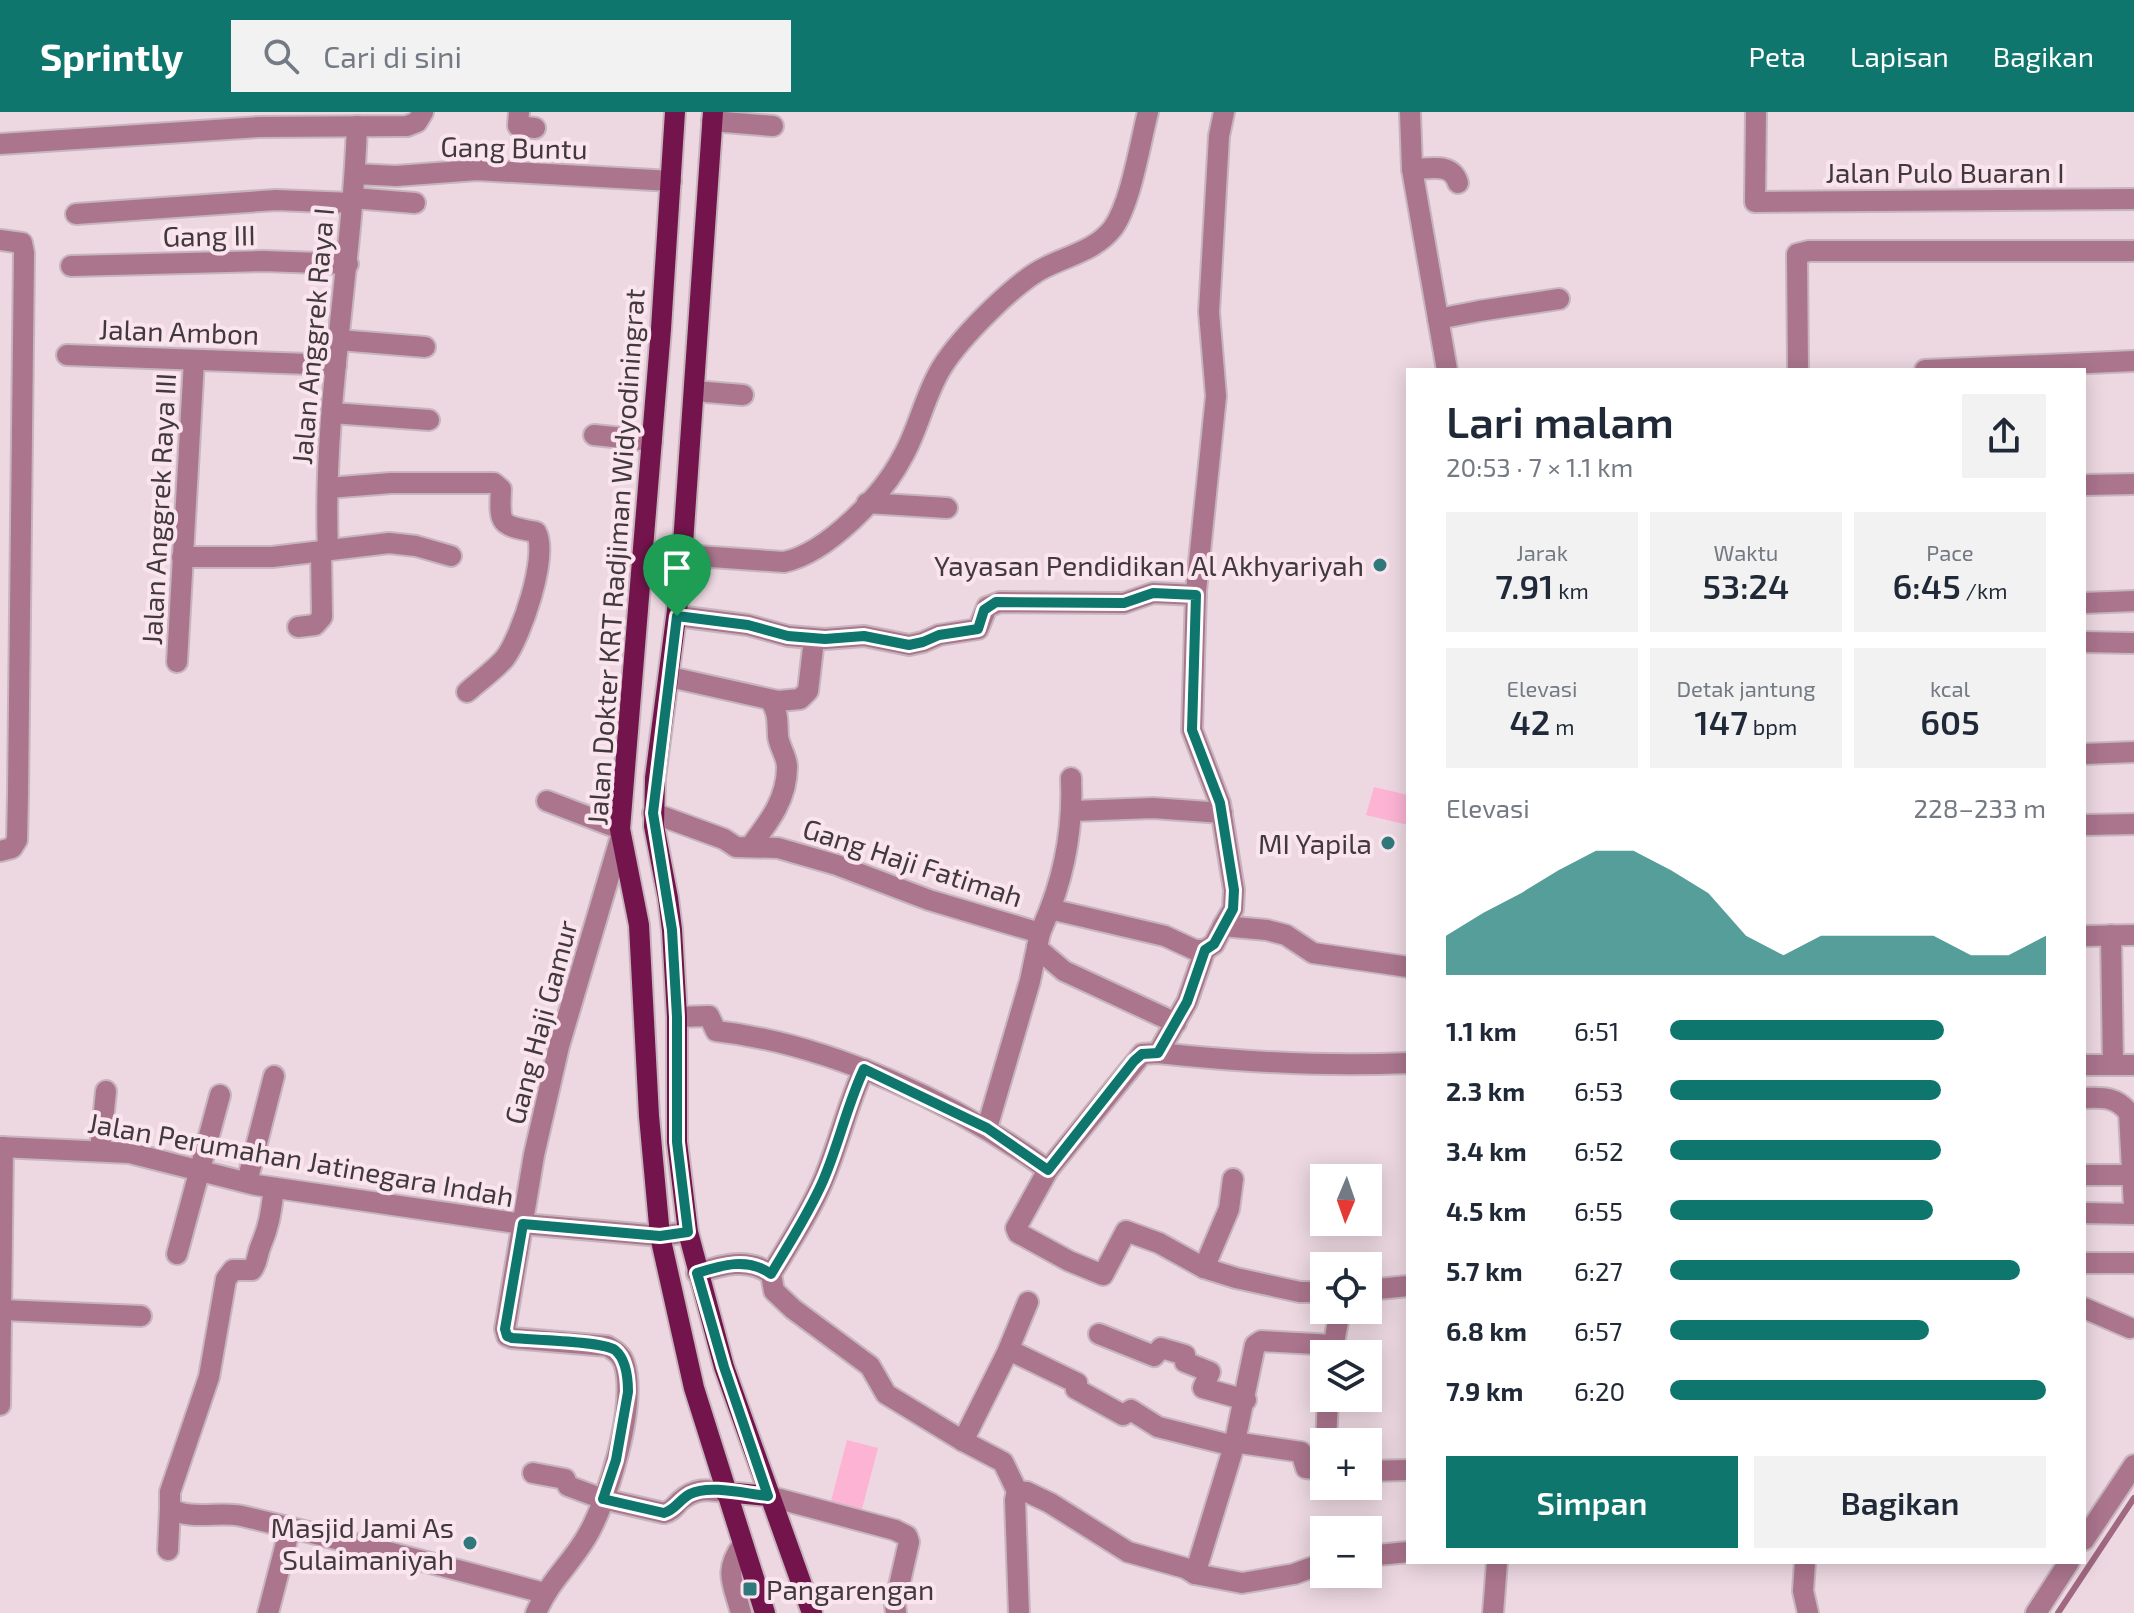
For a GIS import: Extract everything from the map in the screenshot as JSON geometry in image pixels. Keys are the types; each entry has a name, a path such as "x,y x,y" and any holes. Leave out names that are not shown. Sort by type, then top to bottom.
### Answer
{"main road":[{"name":"Jalan Dokter KRT Radjiman Widyodiningrat","path":"675,112 620,832 639,925 649,1116 660,1236 694,1388 765,1613"},
{"name":"Jalan Dokter KRT Radjiman Widyodiningrat","path":"713,116 683,555 653,813 668,898 677,1017 677,1142 688,1232 724,1367 812,1613"},
{"path":"725,1492 768,1496"}],"street":[{"path":"0,144 259,127 407,126 417,122 423,112"},
{"path":"519,112 518,126 535,128"},
{"path":"683,555 784,562 796,559 811,553 828,540 867,503 902,458 943,366 979,323 1021,281 1102,240 1115,225 1123,207 1148,112"},
{"path":"1158,1053 1187,1002 1205,950 1214,944 1233,909 1234,890 1222,813 1210,772 1192,730 1196,595 1216,396 1209,312 1219,136 1224,112"},
{"path":"1410,112 1412,169 1447,368"},
{"name":"Jalan Pulo Buaran I","path":"1756,112 1755,202 2134,199"},
{"path":"713,116 773,126"},
{"name":"Jalan Anggrek Raya I","path":"298,627 315,625 322,617 332,413 348,264 357,126"},
{"path":"1412,169 1450,169 1456,174 1458,183"},
{"name":"Gang Buntu","path":"355,174 396,176 477,170 671,181"},
{"path":"76,214 276,200 415,203"},
{"path":"0,240 22,243 24,253 10,592 17,840 12,848 0,851"},
{"path":"1798,368 1797,254 1809,251 2134,251"},
{"name":"Gang III","path":"71,266 263,261 348,264"},
{"path":"1438,319 1559,299"},
{"path":"339,340 425,347"},
{"name":"Jalan Ambon","path":"67,355 336,365"},
{"name":"Jalan Anggrek Raya III","path":"177,662 194,360"},
{"path":"1971,368 2134,361"},
{"path":"694,391 743,395"},
{"path":"332,413 429,420"},
{"path":"594,435 652,441"},
{"path":"328,488 391,483 494,483 501,489 502,522 506,526 536,532 540,541 532,594 521,628 504,659 467,692"},
{"path":"2086,485 2134,484"},
{"path":"867,503 947,508"},
{"path":"182,557 272,557 399,543 451,556"},
{"path":"677,616 748,625 788,636 814,639 864,636 909,645 939,635 978,629 984,610 996,602 1124,603 1153,593 1196,595"},
{"path":"2086,603 2134,601"},
{"path":"670,677 770,700 793,701 808,691 814,639"},
{"path":"2086,642 2134,643"},
{"path":"750,847 773,817 782,794 787,767 778,738 777,712 770,700"},
{"path":"2086,754 2134,752"},
{"path":"1050,909 1073,811 1071,778"},
{"path":"547,801 620,832"},
{"path":"1073,811 1153,808 1222,813"},
{"name":"Gang Haji Fatimah","path":"653,813 724,839 736,847 768,846 837,865 1039,940 1050,909 1165,936 1195,950 1205,950"},
{"path":"2086,825 2134,824"},
{"name":"Gang Haji Gamur","path":"603,1499 623,1427 628,1382 624,1362 614,1349 607,1346 512,1338 507,1336 505,1329 534,1155 559,1046 620,832"},
{"path":"1223,926 1286,935 1313,953 1406,967"},
{"path":"2086,1065 2124,1065 2111,935"},
{"path":"2086,936 2134,935"},
{"path":"1039,940 1064,971 1176,1023"},
{"path":"987,1128 1039,940"},
{"path":"677,1017 709,1016 716,1031 793,1045 864,1069 987,1128 1048,1170"},
{"path":"1310,1292 1204,1268 1159,1243 1126,1231 1103,1275 1038,1246 1018,1233 1016,1228 1048,1170 1142,1054 1259,1064 1406,1063"},
{"path":"864,1069 849,1102 819,1190 771,1274 774,1291 793,1309 870,1366 886,1394 1003,1462 1017,1491 1019,1613"},
{"path":"247,1182 274,1076"},
{"path":"100,1150 106,1091"},
{"path":"177,1254 220,1095"},
{"path":"2086,1098 2113,1099 2129,1113 2134,1207"},
{"path":"0,1405 2,1147"},
{"name":"Jalan Perumahan Jatinegara Indah","path":"2,1147 100,1150 151,1157 274,1188 523,1224 660,1236 688,1232"},
{"path":"2086,1175 2131,1175"},
{"path":"1204,1268 1229,1209 1233,1179"},
{"path":"168,1550 170,1492 209,1377 226,1279 233,1270 252,1270 256,1265 267,1234 274,1188"},
{"path":"2086,1213 2134,1214"},
{"path":"697,1273 728,1263 742,1264 771,1274"},
{"path":"2086,1263 2134,1263"},
{"path":"1382,1289 1406,1286"},
{"path":"963,1441 1009,1350 1028,1302"},
{"path":"2086,1309 2130,1328"},
{"path":"2,1310 141,1316"},
{"path":"1099,1334 1154,1356 1161,1348 1185,1355 1185,1362 1210,1372 1203,1388 1246,1400"},
{"path":"1195,1574 1234,1446 1257,1343 1310,1347"},
{"path":"1009,1350 1077,1383 1076,1389 1123,1415 1131,1410 1158,1427 1234,1446 1240,1443 1301,1452 1306,1468 1310,1468"},
{"path":"2086,1537 2134,1465"},
{"path":"1382,1471 1406,1470"},
{"path":"533,1473 565,1479 568,1486 603,1499 664,1513 671,1511 688,1495 704,1488 725,1492"},
{"path":"1017,1491 1027,1492 1050,1503 1128,1552 1185,1568 1195,1574 1242,1583 1310,1568"},
{"path":"768,1496 895,1530 907,1536 909,1542 895,1604 896,1613"},
{"path":"536,1613 544,1593 583,1543 603,1499"},
{"path":"170,1508 181,1513 230,1514 356,1543 544,1593"},
{"path":"268,1613 290,1528"},
{"path":"741,1613 730,1568 743,1544"},
{"path":"1382,1555 1406,1552"},
{"path":"1493,1613 1497,1564"},
{"path":"1805,1564 1803,1591 1808,1613"},
{"path":"2036,1613 2068,1564"}],"shaded area":[{"path":"1374,787 1406,795 1406,825 1366,815"},
{"path":"847,1440 878,1448 862,1509 831,1501"}],"waterway":[{"path":"2058,1613 2134,1498"}],"place":[{"name":"Yayasan Pendidikan Al Akhyariyah","path":"1380,565"},
{"name":"MI Yapila","path":"1388,843"},
{"name":"Masjid Jami As Sulaimaniyah","path":"470,1543"},
{"name":"Pangarengan","path":"750,1589"}],"route":[{"path":"1153,593 1196,595 1192,730 1220,803 1234,890 1233,909 1214,944 1205,950 1187,1002 1158,1053 1142,1054 1134,1061 1048,1170 987,1128 864,1069 849,1102 824,1179 771,1274 742,1264 728,1263 697,1273 724,1367 768,1496 704,1488 688,1495 671,1511 664,1513 603,1499 616,1460 628,1392 624,1362 614,1349 512,1338 507,1336 505,1329 523,1224 660,1236 688,1232 677,1142 677,1017 672,930 653,813 677,616 748,625 788,636 834,639 864,636 909,645 939,635 974,631 980,626 984,610 996,602 1124,603 1153,593"}]}
